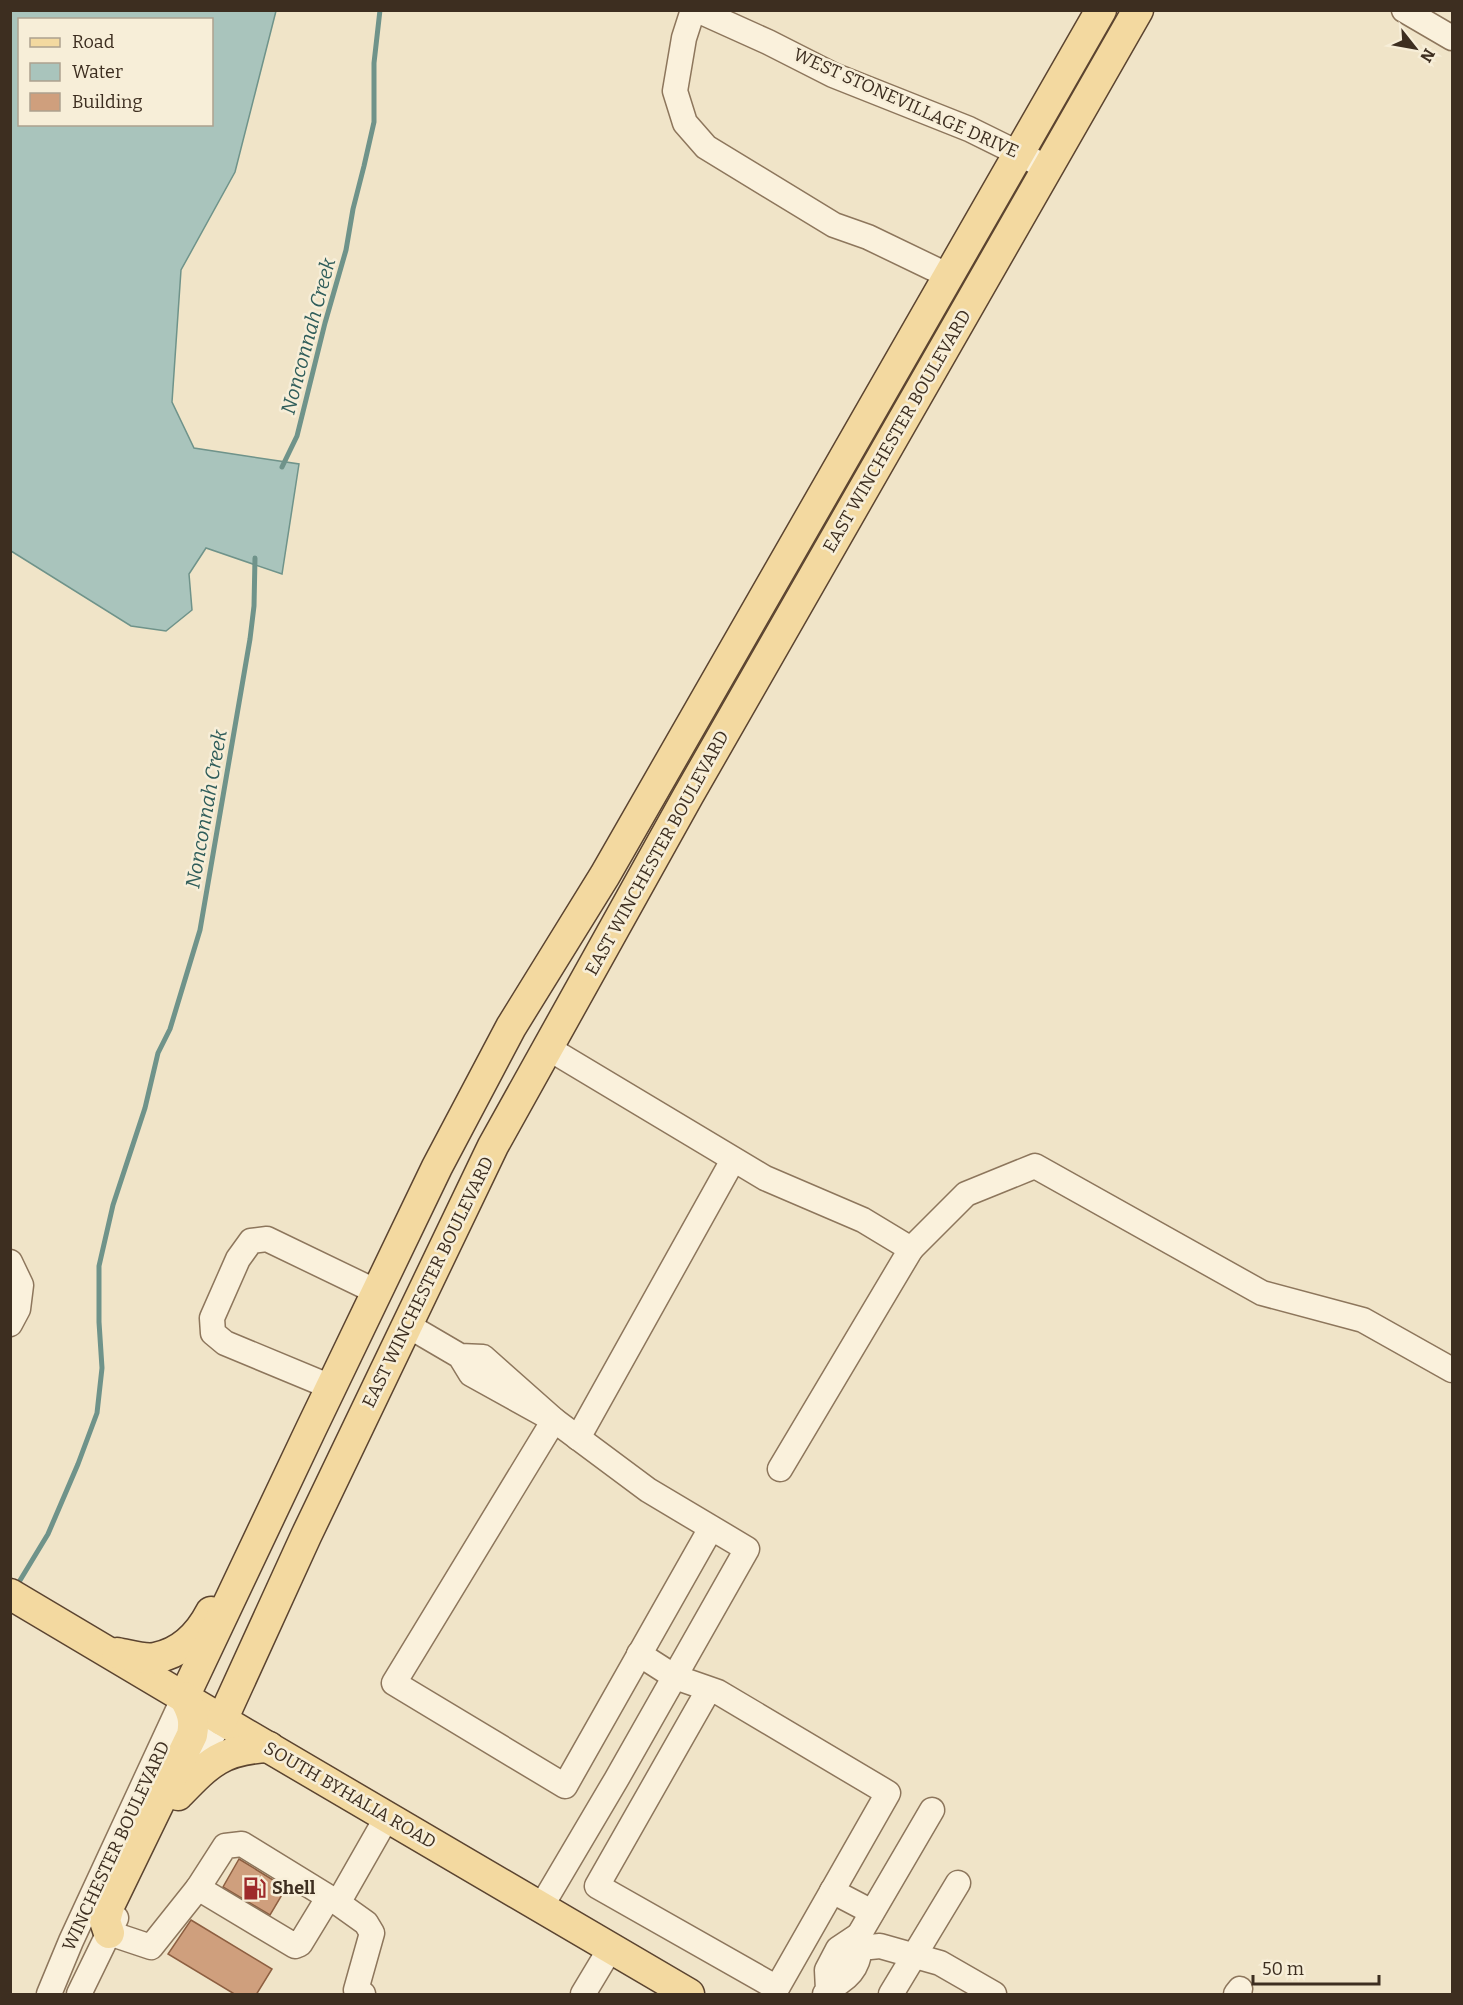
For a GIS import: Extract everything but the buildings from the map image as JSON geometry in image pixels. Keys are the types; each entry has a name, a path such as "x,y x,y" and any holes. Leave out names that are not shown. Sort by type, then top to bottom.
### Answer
{"main road":[{"name":"EAST WINCHESTER BOULEVARD","path":"184,1697 437,1167 511,1027 605,875 1101,10"},
{"name":"EAST WINCHESTER BOULEVARD","path":"222,1720 306,1536 493,1146 688,796 1138,10"},
{"path":"377,1292 406,1325"},
{"path":"222,1720 212,1712 206,1693 207,1681 285,1516 300,1475 311,1429"},
{"path":"108,1652 153,1659 181,1649 203,1629 299,1438 311,1429"},
{"name":"SOUTH BYHALIA ROAD","path":"10,1594 689,1995"},
{"path":"108,1933 105,1921 110,1906 192,1735 194,1722 192,1710 184,1697"},
{"path":"178,1795 215,1760 230,1752 248,1748 269,1748"}],"street":[{"name":"WEST STONEVILLAGE DRIVE","path":"695,10 768,42 833,75 969,129 1048,168"},
{"path":"695,10 684,38 675,91 685,123 706,147 834,225 868,237 949,276"},
{"path":"1410,12 1452,38"},
{"path":"548,1048 765,1178 863,1220 911,1249"},
{"path":"578,1438 733,1160"},
{"path":"780,1468 911,1249 966,1194 1035,1166 1262,1293 1363,1320 1452,1370"},
{"path":"331,1387 225,1343 213,1333 212,1318 238,1259 251,1241 267,1239 377,1292"},
{"path":"10,1262 21,1285 18,1309 10,1324"},
{"path":"406,1325 460,1356 471,1374 554,1420 648,1490 747,1549 541,1907"},
{"path":"554,1420 394,1683 565,1786 711,1528"},
{"path":"639,1654 675,1677 718,1692 888,1792 777,1988 597,1886 709,1689"},
{"name":"WINCHESTER BOULEVARD","path":"49,1995 71,1941 184,1697"},
{"name":"WINCHESTER BOULEVARD","path":"79,1995 193,1764 222,1720"},
{"path":"859,1942 872,1912 932,1810"},
{"path":"198,1888 295,1946 300,1944 333,1901 387,1816"},
{"path":"108,1933 151,1947 198,1888 225,1846 242,1844 366,1923 372,1934 356,1990 363,1995"},
{"path":"891,1995 958,1883"},
{"path":"832,1891 872,1912"},
{"path":"827,1992 827,1970 838,1949 859,1942 940,1963 994,1995"},
{"path":"583,1995 610,1949"}],"water":[{"path":"11,10 276,11 235,172 181,270 172,402 194,448 299,464 282,574 206,548 189,574 192,610 166,631 131,626 11,551"}],"waterway":[{"name":"Nonconnah Creek","path":"282,467 297,436 346,250 353,209 374,122 374,63 380,10"},
{"name":"Nonconnah Creek","path":"16,1587 48,1534 97,1413 102,1368 99,1266 113,1205 145,1108 158,1053 170,1029 200,930 250,639 254,606 255,558"}],"place":[{"name":"Shell","path":"254,1888"}]}
